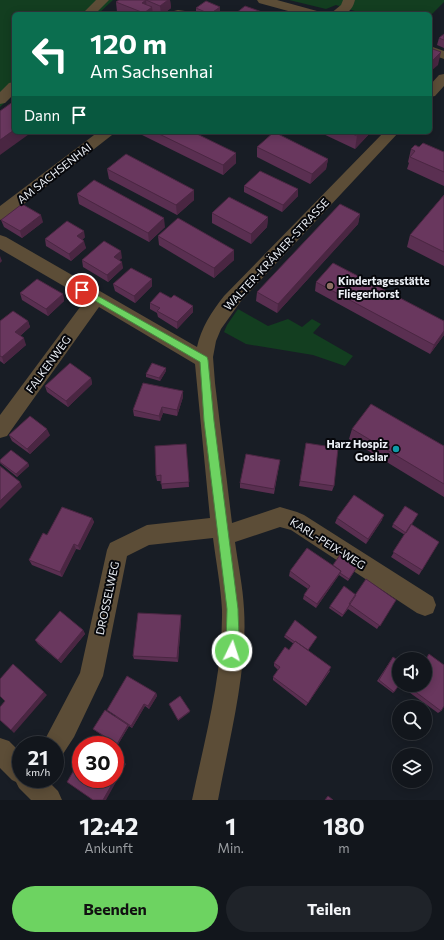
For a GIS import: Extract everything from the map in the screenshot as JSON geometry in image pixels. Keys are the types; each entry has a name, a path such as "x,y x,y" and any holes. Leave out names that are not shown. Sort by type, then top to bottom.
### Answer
{"street":[{"path":"90,12 103,0"},
{"path":"262,0 291,12"},
{"path":"340,12 347,7 349,0"},
{"path":"432,51 444,55"},
{"path":"432,91 444,78"},
{"path":"0,100 12,88"},
{"name":"AM SACHSENHAI","path":"0,214 104,134"},
{"name":"WALTER-KRÄMER-STRASSE","path":"205,800 230,667 233,636 233,609 209,421 204,360 206,342 213,325 223,309 390,134"},
{"path":"0,241 204,360"},
{"name":"FALKENWEG","path":"0,430 96,298"},
{"name":"KARL-PEIX-WEG","path":"223,531 237,532 273,518 289,518 425,605"},
{"name":"DROSSELWEG","path":"60,736 92,676 118,550 147,536 223,531"},
{"path":"0,750 12,762"},
{"path":"38,788 49,800"}],"green space":[{"path":"0,0 113,0 100,12 12,12 12,96 0,107"},
{"path":"289,0 444,0 444,2 432,14 432,12 358,12 336,5 326,9"},
{"path":"238,309 268,326 288,319 302,327 312,319 321,324 313,333 353,356 345,366 313,355 246,344 224,332"}],"building":[{"path":"119,0 146,0 142,3 152,7 145,12 141,12 116,2"},
{"path":"146,0 168,0 160,6"},
{"path":"206,1 220,7 213,12 205,12 196,8"},
{"path":"245,6 262,12 238,12"},
{"path":"444,34 444,40 439,38"},
{"path":"432,49 441,52 432,61"},
{"path":"12,102 12,131 0,140 0,111"},
{"path":"159,134 197,134 236,153 223,165"},
{"path":"272,134 278,134 328,159 312,174 257,147"},
{"path":"423,143 444,152 444,172 410,157 415,151 411,149 415,145 419,147"},
{"path":"126,154 194,190 176,205 107,169"},
{"path":"260,171 298,189 283,205 244,186"},
{"path":"94,180 164,218 148,233 77,194"},
{"path":"444,195 444,252 410,235"},
{"path":"229,197 268,217 251,234 212,213"},
{"path":"22,204 41,215 20,231 1,220"},
{"path":"340,204 360,214 278,304 257,292"},
{"path":"178,218 234,250 214,268 158,236"},
{"path":"67,221 84,231 77,236 84,241 69,254 45,239"},
{"path":"104,241 121,251 114,257 122,262 107,275 82,260"},
{"path":"333,263 444,321 444,331 434,345 316,282"},
{"path":"131,268 152,279 134,296 113,284"},
{"path":"37,279 63,294 46,309 20,293"},
{"path":"160,292 171,298 174,295 193,306 177,322 157,311 160,308 150,303"},
{"path":"13,311 28,321 15,332 24,338 2,357 0,356 0,321"},
{"path":"70,363 91,378 66,401 45,386"},
{"path":"152,363 166,368 159,378 146,374"},
{"path":"143,383 183,391 177,410 162,407 159,416 133,410"},
{"name":"Harz Hospiz Goslar","path":"371,404 444,446 444,484 352,429"},
{"path":"30,416 47,429 27,449 9,435"},
{"path":"306,443 338,448 334,486 300,481"},
{"path":"186,444 189,482 161,484 161,475 156,476 155,446"},
{"path":"11,450 28,463 16,474 0,462 0,460"},
{"path":"246,454 280,460 274,489 240,483"},
{"path":"0,466 20,482 0,501"},
{"path":"354,495 384,515 368,539 337,518"},
{"path":"405,506 418,514 406,533 393,524"},
{"path":"62,507 92,518 78,546 74,544 60,572 29,560 43,533 47,535"},
{"path":"411,524 439,542 422,570 393,552"},
{"path":"307,548 341,571 317,604 304,595 310,586 290,571"},
{"path":"340,555 357,567 349,579 340,573 341,571 333,565"},
{"path":"366,579 396,600 380,626 349,604"},
{"path":"344,586 356,595 343,615 330,606"},
{"path":"60,611 83,630 58,660 35,640"},
{"path":"138,613 181,615 177,658 133,656"},
{"path":"295,620 317,637 308,650 285,635"},
{"path":"295,641 331,667 308,703 273,677 280,667 274,663 285,647 289,650"},
{"path":"432,656 444,665 444,706 441,711 432,704 432,700 426,700 416,692 432,692"},
{"path":"392,659 392,690 379,680"},
{"path":"13,664 44,692 11,730 0,720 0,707 5,701 0,696 0,679"},
{"path":"127,676 156,693 148,706 144,704 131,726 107,710"},
{"path":"180,696 190,711 178,720 169,704"},
{"path":"105,710 128,725 122,736 104,736 93,729"},
{"path":"72,773 72,785 67,782"},
{"path":"76,788 110,788 103,800 93,800"},
{"path":"328,796 333,800 325,800"}],"place":[{"name":"Kindertagesstätte Fliegerhorst","path":"330,286"},
{"name":"Harz Hospiz Goslar","path":"396,449"}],"route":[{"path":"82,290 204,360 209,421 233,609 232,651"}]}
